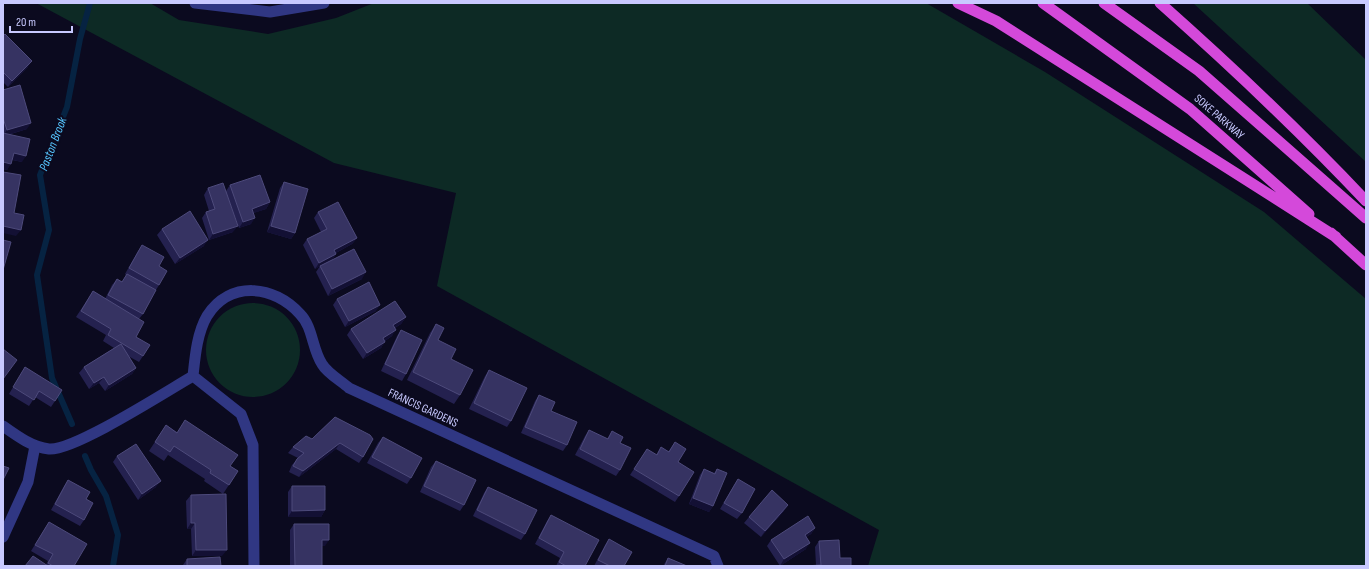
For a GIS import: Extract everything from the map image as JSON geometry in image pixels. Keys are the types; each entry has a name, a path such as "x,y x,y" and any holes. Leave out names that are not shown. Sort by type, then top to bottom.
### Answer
{"highway":[{"path":"958,3 996,21 1336,237"},
{"name":"SOKE PARKWAY","path":"1043,3 1190,109 1366,265"},
{"name":"SOKE PARKWAY","path":"1104,3 1199,71 1366,218"},
{"path":"1160,3 1205,43 1330,163 1366,201"}],"street":[{"path":"195,3 270,12 324,3"},
{"name":"FRANCIS GARDENS","path":"193,376 195,356 204,323 219,301 238,292 258,290 276,294 302,315 322,364 349,388 714,556 718,566"},
{"path":"3,426 35,446 51,449 81,440 193,376 241,414 253,445 254,566"},
{"path":"3,537 28,482 35,446"}],"green space":[{"path":"36,3 150,3 179,20 268,34 336,18 374,3 926,3 1045,72 1264,212 1366,299 1366,566 868,566 879,530 437,286 456,193 334,163"},
{"path":"1193,3 1307,3 1366,60 1366,162"},
{"path":"253,303 271,306 286,317 297,332 300,350 297,368 286,383 271,394 253,397 235,394 220,383 209,368 206,350 209,332 220,317 235,306"}],"building":[{"path":"5,34 32,61 12,81 3,72 3,36"},
{"path":"20,85 31,123 7,130 3,118 3,90"},
{"path":"3,133 30,139 26,156 14,153 11,164 3,162"},
{"path":"3,172 21,175 14,213 24,215 21,230 3,226"},
{"path":"260,175 270,202 252,209 255,218 243,222 230,185"},
{"path":"284,182 308,189 295,233 271,226"},
{"path":"223,183 238,226 213,234 206,212 215,209 208,188"},
{"path":"338,202 357,238 334,250 336,254 319,263 307,239 327,229 318,212"},
{"path":"190,211 208,240 180,258 162,229"},
{"path":"3,240 11,242 3,270"},
{"path":"142,245 164,257 159,266 167,271 159,285 129,268"},
{"path":"354,249 366,272 332,289 320,266"},
{"path":"127,274 156,290 143,314 108,295 117,279 122,282"},
{"path":"369,282 380,305 349,321 337,299"},
{"path":"93,291 144,322 136,337 150,345 143,356 108,335 111,329 81,311"},
{"path":"395,301 406,317 393,325 396,330 383,338 385,342 367,353 351,329"},
{"path":"436,324 444,328 438,340 456,349 451,359 473,370 460,395 413,372"},
{"path":"401,330 422,340 406,374 385,364"},
{"path":"121,344 136,368 109,385 104,377 94,383 84,367"},
{"path":"3,349 17,360 3,379"},
{"path":"25,367 62,390 55,401 39,391 34,400 13,387"},
{"path":"489,370 527,388 511,421 474,403"},
{"path":"539,395 555,402 551,411 577,422 567,445 525,427"},
{"path":"335,417 370,435 373,439 363,457 340,443 303,471 293,466 297,459 304,453 293,447 306,436 312,439"},
{"path":"185,420 238,455 230,466 238,471 229,485 210,473 211,470 174,446 170,452 155,442 166,425 177,433"},
{"path":"589,430 608,439 612,431 623,437 620,443 631,448 620,470 580,449"},
{"path":"383,437 422,458 411,478 372,457"},
{"path":"675,442 686,449 678,462 694,472 679,496 634,469 647,449 657,455 661,447 669,452"},
{"path":"136,444 161,481 142,494 117,456"},
{"path":"436,461 476,480 464,505 424,486"},
{"path":"3,466 9,468 3,480"},
{"path":"704,469 715,474 717,469 727,473 713,506 693,498"},
{"path":"738,479 755,489 742,513 724,503"},
{"path":"68,480 90,492 86,499 93,503 84,520 55,504"},
{"path":"292,486 325,486 325,510 292,511"},
{"path":"488,487 537,510 525,534 477,510"},
{"path":"772,490 788,505 765,531 749,517"},
{"path":"226,494 227,550 196,550 195,523 191,523 191,495"},
{"path":"551,515 599,540 585,566 566,566 559,562 564,552 539,538"},
{"path":"808,516 815,528 805,535 810,543 784,559 771,540"},
{"path":"49,522 87,544 74,566 53,566 48,563 53,554 35,545"},
{"path":"294,524 329,524 329,540 322,540 322,566 295,566"},
{"path":"609,539 632,552 624,566 610,566 598,560"},
{"path":"839,540 840,558 851,558 851,566 804,566 821,565 819,541"},
{"path":"33,556 48,566 25,566"},
{"path":"220,557 221,566 187,566 187,559"},
{"path":"668,558 687,566 665,566"}],"waterway":[{"name":"Paston Brook","path":"72,424 52,378 37,275 49,230 40,175 67,107 80,39 90,3"},
{"name":"Paston Brook","path":"85,456 106,496 118,535 113,566"}]}
